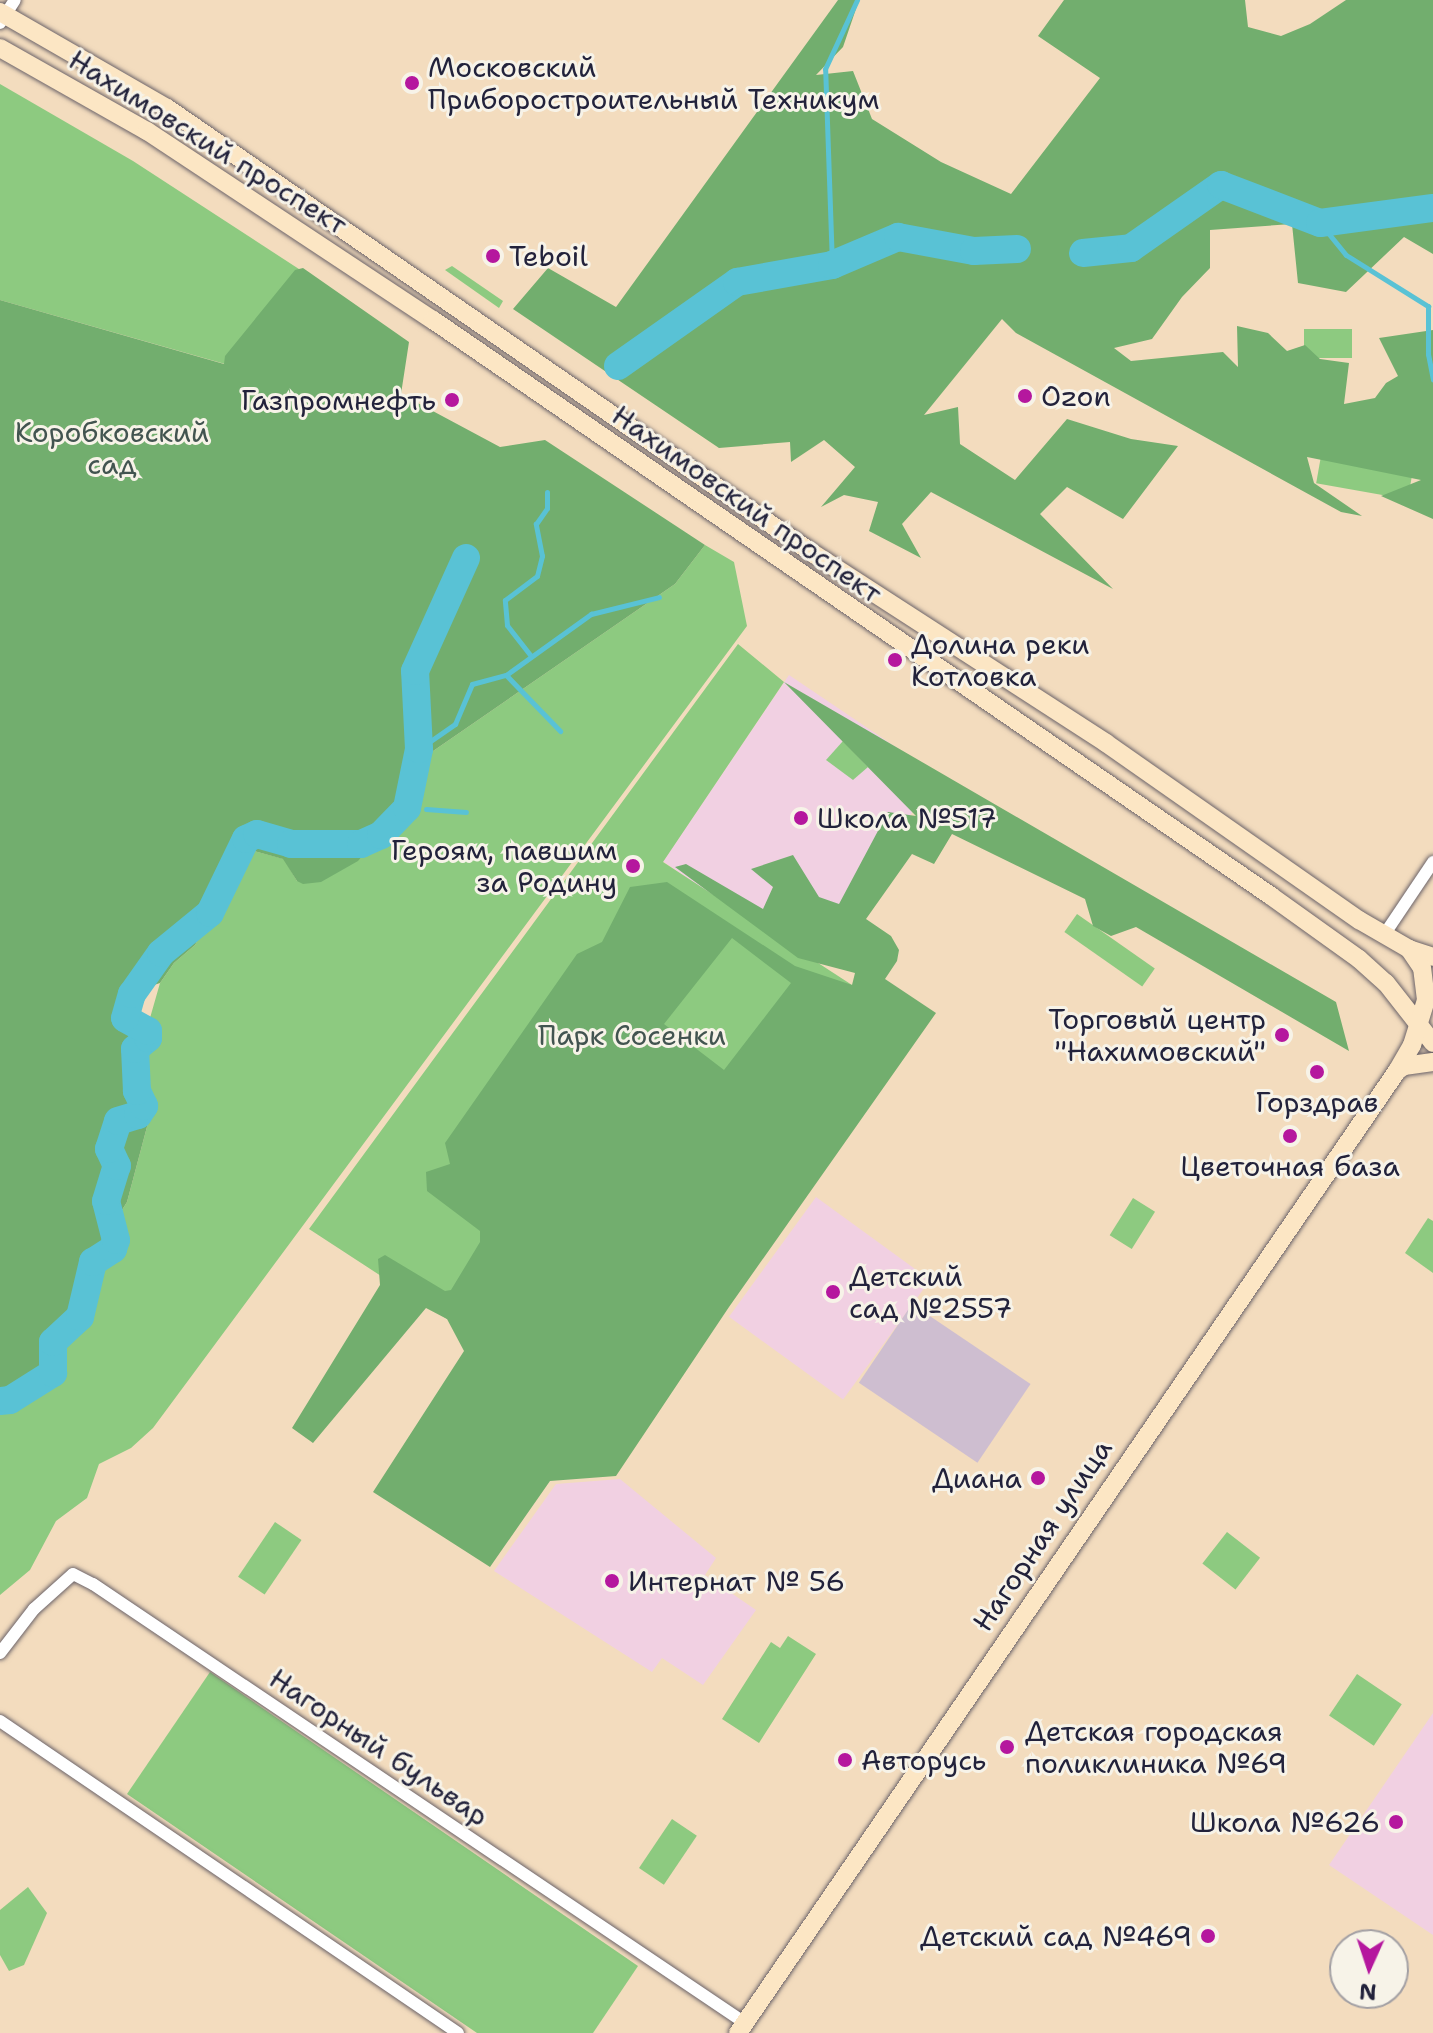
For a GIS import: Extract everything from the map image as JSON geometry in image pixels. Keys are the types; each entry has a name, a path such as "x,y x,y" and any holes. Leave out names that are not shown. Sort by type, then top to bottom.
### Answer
{"main road":[{"name":"Нахимовский проспект","path":"5,13 167,108 814,554 1106,743 1384,935 1409,949 1433,957"},
{"name":"Нахимовский проспект","path":"0,48 147,131 433,320 1271,896 1377,976 1426,1018 1433,1043"},
{"name":"Нагорная улица","path":"741,2028 1397,1071 1426,1018 1422,968 1409,949"},
{"path":"1377,976 1382,989 1410,1025 1397,1071"},
{"path":"1397,1071 1404,1066 1433,1062"}],"street":[{"path":"1384,935 1433,862"},
{"name":"Нагорный бульвар","path":"0,1653 34,1609 73,1574 93,1584 741,2028"},
{"path":"0,1721 458,2033"}],"shaded area":[{"name":"Школа №517","path":"789,675 937,775 812,962 663,862"},
{"name":"Детский сад №2557","path":"816,1197 930,1280 843,1400 729,1317"},
{"path":"912,1304 1031,1384 977,1463 859,1383"},
{"name":"Интернат № 56","path":"620,1479 716,1558 705,1575 756,1610 703,1685 662,1658 652,1672 494,1571 556,1484"},
{"name":"Школа №626","path":"1433,1713 1433,1935 1329,1865"}],"green space":[{"path":"838,0 859,0 843,47 816,75 853,71 872,119 941,162 1011,194 1100,78 1038,36 1064,0 1245,0 1248,27 1281,36 1310,24 1346,0 1433,0 1433,254 1404,237 1346,292 1298,283 1292,224 1210,230 1210,268 1182,297 1152,339 1114,348 1131,361 1223,352 1238,367 1237,326 1268,333 1287,351 1305,345 1320,359 1349,363 1344,404 1375,398 1386,383 1398,376 1379,338 1433,330 1433,519 1381,496 1421,480 1307,457 1314,483 1362,516 1341,512 1016,333 1002,319 924,415 958,407 960,444 1015,480 1067,419 1131,439 1178,446 1123,519 1067,487 1040,514 1113,589 931,492 902,524 921,558 869,531 878,502 844,495 821,507 855,467 824,440 791,462 790,442 719,448 513,309 548,268 616,307"},
{"path":"0,84 133,161 302,271 225,364 0,300"},
{"path":"452,266 503,301 499,308 445,270"},
{"name":"Коробковский сад","path":"303,268 409,342 401,394 500,447 545,440 705,545 675,584 423,758 387,826 358,861 321,882 303,884 297,881 283,859 254,851 243,855 195,945 174,963 160,983 130,993 123,1018 146,1033 133,1048 134,1090 148,1123 127,1202 89,1263 77,1317 50,1340 49,1373 15,1395 0,1396 0,300 224,364 225,356 295,270"},
{"path":"1304,329 1352,329 1352,358 1304,358"},
{"path":"1324,439 1416,455 1408,499 1316,483"},
{"path":"705,545 734,562 747,626 153,1428 131,1448 99,1464 87,1498 56,1521 30,1570 0,1595 0,1396 15,1395 50,1340 77,1317 89,1263 127,1202 148,1123 134,1090 133,1048 144,1039 160,983 174,963 195,945 243,854 254,851 284,859 297,881 387,826 423,758 675,584"},
{"name":"Парк Сосенки","path":"738,644 784,682 663,862 852,985 447,1319 309,1229"},
{"path":"784,682 1336,1002 1349,1051 1136,927 1111,936 1093,926 1085,899 952,834 934,864 912,854 866,919 891,936 899,950 897,961 885,979 936,1013 729,1307 616,1476 550,1481 490,1567 373,1492 464,1351 447,1319 426,1308 313,1443 292,1428 380,1285 378,1259 385,1255 445,1291 451,1290 480,1242 480,1231 427,1191 426,1172 450,1164 445,1143 577,954 602,942 630,887 667,882 795,966 852,985 855,973 798,958 675,867 686,864 763,909 773,887 751,869 793,855 819,897 839,904 888,812 916,816","holes":["732,938 791,983 724,1070 664,1024"]},
{"path":"843,741 868,767 853,780 826,760"},
{"path":"1077,914 1155,968 1142,987 1064,932"},
{"path":"1133,1198 1155,1212 1132,1249 1110,1235"},
{"path":"1428,1218 1433,1221 1433,1273 1405,1253"},
{"path":"275,1522 302,1540 265,1595 238,1577"},
{"path":"1227,1532 1260,1558 1235,1589 1202,1564"},
{"path":"788,1636 816,1654 759,1743 722,1719 771,1642 780,1648"},
{"path":"210,1672 638,1966 593,2033 477,2033 127,1794"},
{"path":"1357,1674 1402,1704 1374,1746 1329,1715"},
{"path":"672,1819 697,1836 664,1885 639,1868"},
{"path":"28,1887 47,1913 24,1965 9,1971 0,1955 0,1910"}],"waterway":[{"path":"832,265 825,69 857,0"},
{"path":"1083,253 1131,248 1221,185 1320,223 1433,208"},
{"path":"1320,223 1346,255 1428,306 1428,354 1433,380"},
{"path":"618,366 737,282 832,265 898,237 974,251 1017,249"},
{"path":"531,656 507,625 505,600 537,576 542,556 536,524 547,508 547,492"},
{"path":"0,1401 10,1400 53,1373 53,1342 80,1317 93,1262 113,1249 116,1240 106,1201 117,1166 109,1149 118,1121 138,1115 144,1106 137,1091 135,1049 148,1038 148,1031 125,1018 132,994 161,953 210,913 246,839 257,834 291,844 361,844 381,835 407,808 419,749 415,671 466,558"},
{"path":"419,749 455,724 472,684 506,675 591,614 659,597"},
{"path":"506,675 560,731"},
{"path":"407,808 414,808"},
{"path":"426,809 466,812"}],"place":[{"name":"Московский Приборостроительный Техникум","path":"412,83"},
{"name":"Teboil","path":"493,256"},
{"name":"Ozon","path":"1025,396"},
{"name":"Газпромнефть","path":"452,400"},
{"name":"Долина реки Котловка","path":"895,660"},
{"name":"Школа №517","path":"801,818"},
{"name":"Героям, павшим за Родину","path":"633,866"},
{"name":"Торговый центр \"Нахимовский\"","path":"1282,1035"},
{"name":"Горздрав","path":"1317,1072"},
{"name":"Цветочная база","path":"1290,1136"},
{"name":"Детский сад №2557","path":"833,1292"},
{"name":"Диана","path":"1038,1478"},
{"name":"Интернат № 56","path":"612,1581"},
{"name":"Детская городская поликлиника №69","path":"1007,1747"},
{"name":"Авторусь","path":"845,1760"},
{"name":"Школа №626","path":"1396,1822"},
{"name":"Детский сад №469","path":"1208,1936"}]}
